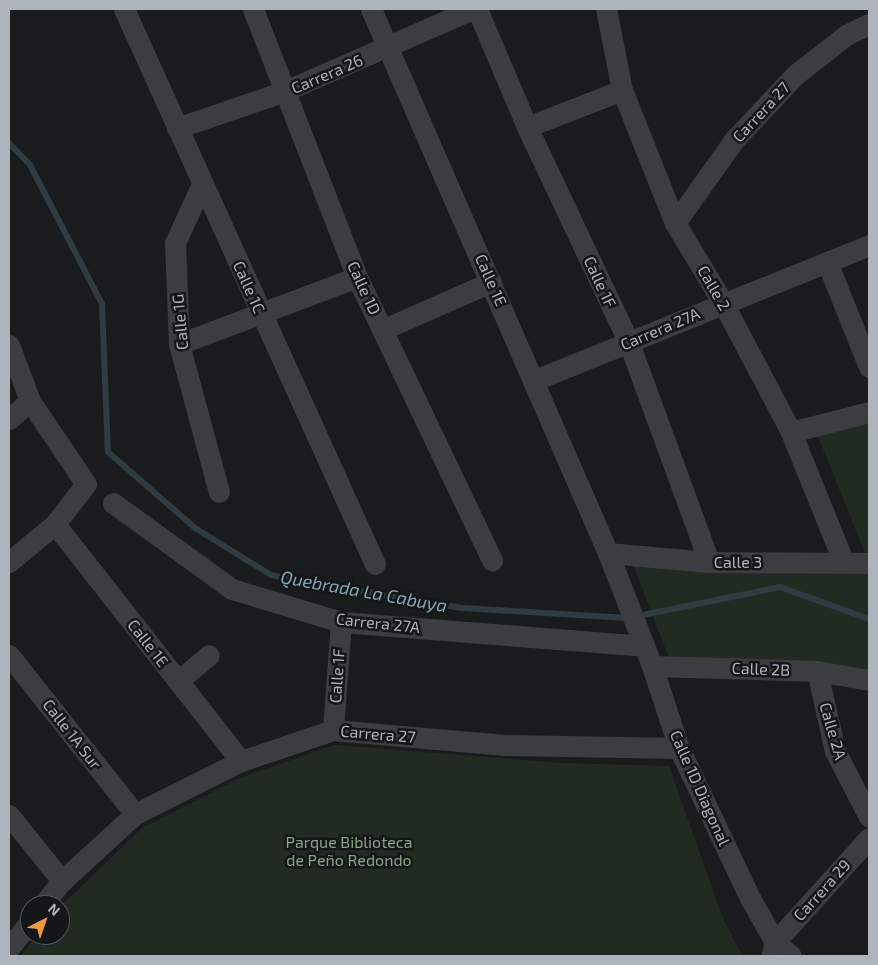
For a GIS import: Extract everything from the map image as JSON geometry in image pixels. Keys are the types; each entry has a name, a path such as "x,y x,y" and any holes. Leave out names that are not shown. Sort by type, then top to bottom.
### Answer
{"street":[{"name":"Calle 1C","path":"124,9 375,564"},
{"name":"Calle 1D","path":"253,9 357,277 384,330 492,560"},
{"name":"Calle 1E","path":"370,9 535,380 608,553"},
{"name":"Carrera 26","path":"177,128 285,91 388,48 473,9"},
{"name":"Calle 1F","path":"477,9 527,127 629,343 709,562"},
{"name":"Calle 2","path":"613,13 622,90 675,223 723,303 791,432 843,561"},
{"name":"Carrera 27","path":"675,223 734,140 795,75 846,35 869,24"},
{"path":"527,127 622,90"},
{"name":"Calle 1G","path":"202,184 175,242 179,344 219,492"},
{"name":"Carrera 27A","path":"535,380 869,245"},
{"path":"827,262 869,367"},
{"path":"179,344 357,277"},
{"path":"384,330 491,282"},
{"path":"9,345 30,401 86,484 55,524 9,562"},
{"path":"9,419 30,401"},
{"path":"791,432 869,412"},
{"name":"Carrera 27A","path":"113,504 232,589 341,622 641,638"},
{"name":"Calle 1E","path":"55,524 241,761"},
{"name":"Calle 3","path":"608,553 709,562 843,561 869,563"},
{"name":"Calle 1D Diagonal","path":"608,553 652,666 679,748 773,949 791,956"},
{"name":"Calle 1F","path":"333,730 341,622"},
{"name":"Calle 1A Sur","path":"9,655 135,814"},
{"path":"178,681 209,655"},
{"name":"Calle 2B","path":"652,666 817,670 869,680"},
{"name":"Calle 2A","path":"817,670 836,751 869,817"},
{"name":"Carrera 27","path":"51,895 62,881 135,814 241,761 333,730 505,745 679,748"},
{"path":"9,815 62,881"},
{"name":"Carrera 29","path":"773,949 869,838"},
{"path":"9,948 20,934"}],"green space":[{"path":"869,421 869,556 866,556 817,434"},
{"path":"631,560 869,569 869,677 671,663"},
{"name":"Parque Biblioteca de Peño Redondo","path":"335,745 563,763 669,766 722,916 742,956 21,956 29,945 70,945 70,897 142,828 245,776"}],"waterway":[{"name":"Quebrada La Cabuya","path":"9,143 30,165 102,304 108,452 195,528 271,575 463,608 628,618 780,587 869,619"}]}
